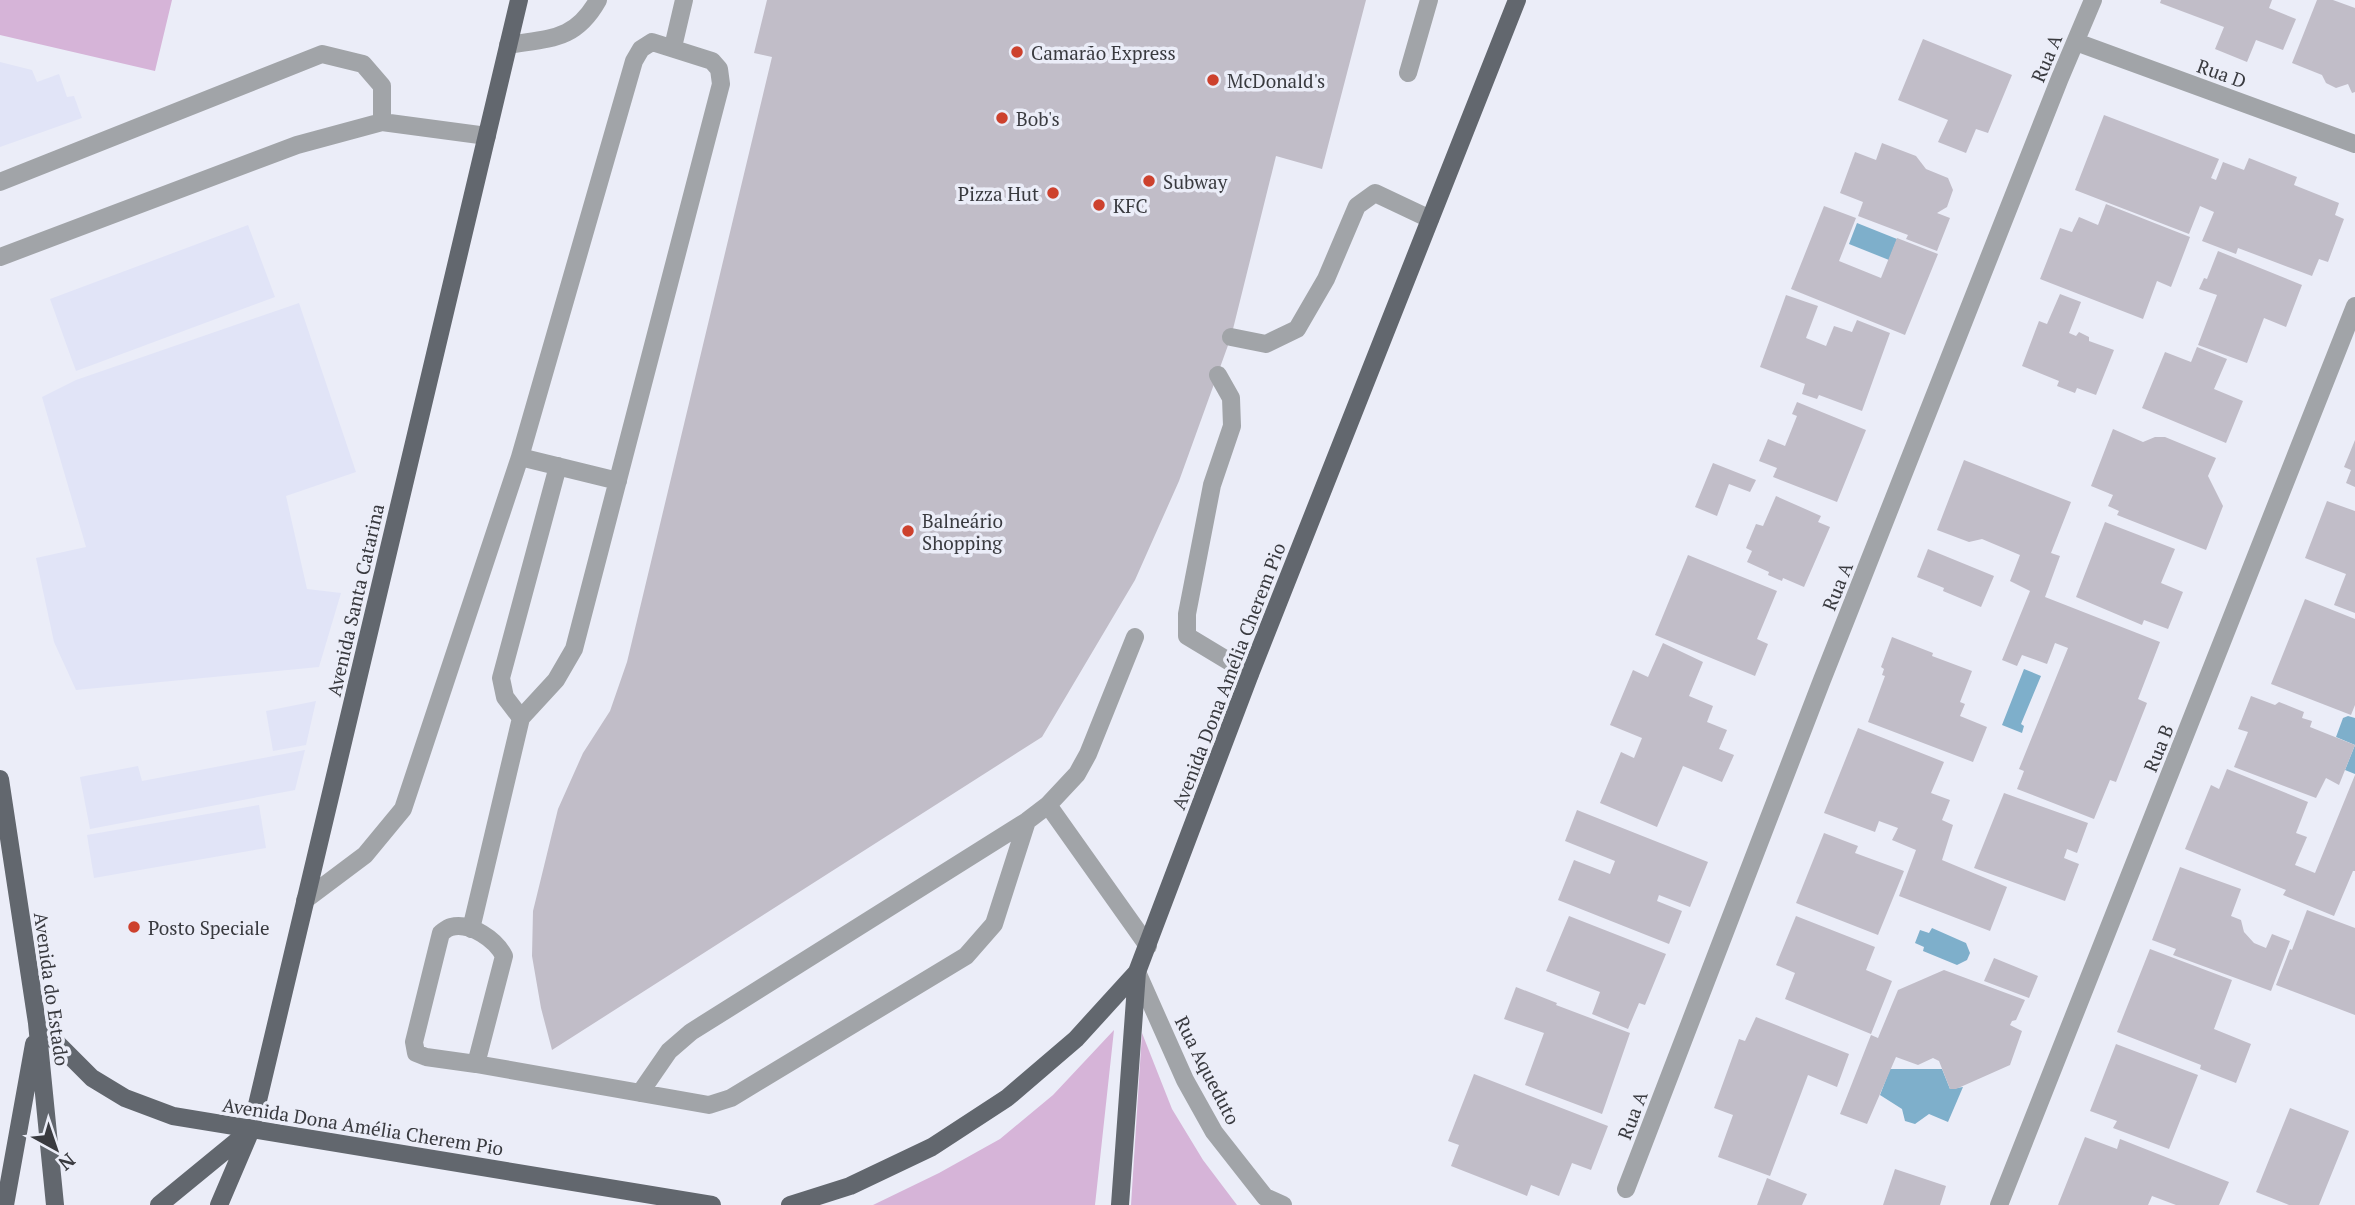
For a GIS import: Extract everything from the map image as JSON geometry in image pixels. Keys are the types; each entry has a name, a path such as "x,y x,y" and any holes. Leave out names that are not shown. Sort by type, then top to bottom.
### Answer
{"main road":[{"name":"Avenida Santa Catarina","path":"219,1205 251,1130 519,0"},
{"name":"Avenida Dona Amélia Cherem Pio","path":"790,1205 850,1186 932,1147 1007,1098 1076,1039 1137,972 1250,674 1517,0"},
{"name":"Avenida do Estado","path":"0,779 37,1023 55,1205"},
{"path":"1119,1205 1137,972"},
{"name":"Avenida Dona Amélia Cherem Pio","path":"37,1023 92,1078 124,1098 173,1116 712,1205"},
{"path":"5,1205 37,1023"},
{"path":"159,1205 251,1130"}],"street":[{"path":"508,45 561,36 580,26 598,0"},
{"path":"673,47 684,0"},
{"path":"1408,73 1429,0"},
{"name":"Rua A","path":"1626,1189 1822,680 2093,0"},
{"path":"305,900 365,855 403,809 520,457 634,61 641,48 652,42 712,61 719,69 721,84 574,649 555,680 521,718 471,929"},
{"name":"Rua D","path":"2076,42 2355,144"},
{"path":"0,182 322,54 363,64 382,86 382,122"},
{"path":"0,257 297,145 382,122 487,136"},
{"path":"1231,337 1266,344 1297,329 1325,279 1357,206 1376,193 1430,219"},
{"name":"Rua B","path":"1999,1205 2355,306"},
{"path":"1218,375 1231,398 1232,426 1212,485 1187,614 1187,636 1250,674"},
{"path":"520,457 618,481"},
{"path":"521,718 505,697 501,678 558,466"},
{"path":"640,1093 669,1051 691,1032 1027,821 1048,805 1077,774 1088,754 1135,637"},
{"path":"1048,805 1148,946"},
{"path":"476,1063 504,956 497,943 471,929 451,927 441,933 414,1042 416,1053 426,1057 476,1063 709,1105 731,1098 966,956 994,925 1027,821"},
{"name":"Rua Aqueduto","path":"1137,972 1185,1080 1213,1132 1265,1197 1283,1205"}],"shaded area":[{"path":"0,0 172,0 155,71 0,35"},
{"path":"0,62 32,70 37,82 59,74 67,97 74,96 82,118 0,147"},
{"path":"248,225 275,297 76,371 50,299"},
{"path":"299,303 356,472 286,496 307,589 341,593 319,667 76,690 54,642 36,558 86,547 42,397 76,380"},
{"path":"316,701 306,745 273,751 266,711"},
{"path":"305,750 295,790 90,829 80,777 138,766 142,781"},
{"path":"259,805 266,848 94,878 87,835"},
{"path":"1114,1030 1095,1205 873,1205 1000,1139 1053,1095"},
{"path":"1142,1033 1172,1109 1203,1160 1237,1205 1131,1205"}],"water":[{"path":"1857,223 1897,239 1889,260 1849,244"},
{"path":"2024,669 2041,676 2021,724 2024,726 2022,733 2002,725"},
{"path":"2343,718 2355,718 2355,745 2336,737"},
{"path":"2355,745 2355,774 2345,770"},
{"path":"1932,928 1966,943 1970,953 1967,960 1957,965 1923,951 1924,947 1915,943 1920,930 1929,933"},
{"path":"1890,1069 1942,1069 1950,1089 1963,1087 1948,1122 1929,1114 1915,1124 1905,1121 1902,1109 1880,1095"}],"building":[{"name":"Balneário Shopping","path":"767,0 1366,0 1322,169 1276,156 1231,337 1179,481 1135,580 1042,737 552,1050 532,956 533,911 558,809 583,753 610,711 627,662 772,57 754,53"},
{"path":"2161,0 2272,0 2269,8 2296,19 2283,50 2256,40 2247,62 2215,49 2224,27 2160,3"},
{"path":"2317,0 2333,0 2355,8 2355,92 2352,93 2348,84 2336,88 2326,83 2322,75 2292,63"},
{"path":"1923,39 2012,75 1988,133 1976,129 1966,153 1938,142 1948,120 1898,100"},
{"path":"2104,115 2219,159 2211,178 2216,180 2223,162 2244,170 2249,158 2297,177 2294,185 2339,203 2335,215 2344,219 2328,262 2319,259 2312,276 2238,248 2236,254 2202,241 2214,212 2200,206 2189,234 2075,190"},
{"path":"1882,143 1916,156 1926,169 1948,178 1953,190 1947,207 1937,213 1950,218 1937,251 1906,239 1908,235 1858,216 1863,202 1840,193 1855,152 1876,160"},
{"path":"2106,204 2190,237 2171,287 2157,281 2143,319 2040,279 2060,228 2072,232 2079,217 2098,225"},
{"path":"1824,206 1856,218 1839,261 1881,278 1897,238 1938,254 1905,335 1791,289"},
{"path":"2218,251 2302,285 2286,327 2264,318 2247,363 2198,345 2217,295 2199,289 2204,278 2207,279"},
{"path":"2060,294 2081,302 2069,333 2076,336 2079,332 2089,337 2089,341 2114,350 2096,395 2077,388 2075,393 2057,386 2059,381 2022,366 2039,321 2047,324"},
{"path":"1786,295 1818,306 1806,338 1826,346 1834,326 1852,332 1857,320 1890,333 1862,411 1819,395 1817,399 1802,394 1805,384 1760,367"},
{"path":"2197,347 2227,359 2214,389 2243,401 2226,443 2142,408 2165,352 2191,362"},
{"path":"1797,402 1866,430 1837,502 1773,477 1777,468 1759,461 1768,439 1785,446 1797,416 1792,414"},
{"path":"2113,429 2143,442 2155,437 2165,437 2216,458 2208,476 2223,506 2206,550 2117,515 2119,511 2108,506 2113,495 2091,486"},
{"path":"2355,440 2355,487 2346,483 2351,470 2344,467"},
{"path":"1964,460 2071,502 2051,553 2060,556 2045,597 2160,642 2138,699 2147,703 2116,782 2110,780 2094,819 2017,789 2024,771 2019,769 2068,648 2055,643 2047,664 2022,655 2017,666 2002,660 2030,591 2010,581 2020,555 1982,539 1969,542 1937,530"},
{"path":"1713,463 1756,480 1750,492 1729,484 1717,516 1695,507"},
{"path":"1776,496 1821,516 1818,522 1830,527 1804,587 1768,575 1769,572 1747,562 1752,551 1746,548 1756,524 1763,526"},
{"path":"2327,501 2355,511 2355,613 2334,605 2346,574 2305,558"},
{"path":"2105,522 2175,549 2161,583 2183,592 2168,629 2144,620 2142,625 2076,597"},
{"path":"1928,549 1994,576 1981,607 1917,577"},
{"path":"1688,555 1777,591 1757,639 1768,644 1755,676 1655,635"},
{"path":"2305,599 2355,619 2355,705 2351,715 2271,684"},
{"path":"1892,637 1972,671 1960,702 1965,704 1960,716 1987,727 1973,762 1868,722 1885,676 1882,675 1884,669 1881,667"},
{"path":"1663,643 1703,662 1689,696 1713,706 1707,722 1727,730 1719,749 1734,755 1722,782 1683,766 1657,827 1600,803 1621,752 1634,758 1642,738 1610,725 1633,670 1648,677"},
{"path":"2251,696 2275,705 2279,702 2304,712 2302,718 2312,721 2310,727 2355,745 2339,785 2326,778 2316,798 2234,767 2248,732 2238,729"},
{"path":"1858,728 1944,762 1931,793 1950,800 1942,820 1953,825 1942,860 2007,887 1990,931 1899,896 1916,850 1892,840 1898,828 1879,821 1875,832 1824,813"},
{"path":"2227,769 2308,802 2296,833 2307,837 2295,865 2315,873 2355,775 2355,871 2334,916 2283,895 2286,890 2185,849 2211,785 2219,789"},
{"path":"2004,793 2088,823 2077,853 2067,849 2064,858 2079,864 2065,901 1974,868"},
{"path":"1577,810 1708,862 1690,907 1659,895 1657,901 1682,911 1669,944 1558,900 1574,860 1610,874 1615,861 1565,841"},
{"path":"1824,833 1858,846 1855,853 1904,871 1878,935 1796,903"},
{"path":"2180,867 2241,889 2231,916 2241,920 2244,932 2254,943 2266,948 2272,934 2290,941 2271,991 2173,955 2176,949 2152,940"},
{"path":"2307,910 2355,928 2355,1015 2276,985"},
{"path":"1569,916 1666,954 1645,1005 1639,1003 1628,1029 1592,1014 1600,992 1546,971"},
{"path":"1796,916 1875,947 1866,970 1892,981 1871,1034 1785,999 1795,973 1776,965"},
{"path":"2150,949 2232,980 2214,1029 2251,1044 2236,1083 2200,1069 2201,1065 2117,1032"},
{"path":"1994,958 2038,976 2029,998 1984,981"},
{"path":"1944,970 2025,1000 2016,1020 2010,1025 2022,1031 2010,1065 1956,1089 1950,1089 1939,1061 1933,1058 1918,1065 1896,1057 1867,1124 1840,1114 1871,1035 1878,1038 1898,990"},
{"path":"1516,987 1630,1033 1602,1114 1525,1085 1544,1033 1504,1019"},
{"path":"1756,1017 1849,1054 1837,1087 1808,1075 1770,1176 1718,1157 1733,1115 1714,1108 1739,1039 1745,1041"},
{"path":"2116,1044 2198,1075 2169,1149 2113,1128 2117,1121 2090,1111"},
{"path":"1474,1074 1608,1126 1591,1170 1572,1163 1559,1196 1531,1185 1527,1196 1451,1166 1459,1145 1448,1141"},
{"path":"2290,1108 2349,1131 2319,1205 2289,1205 2256,1192"},
{"path":"2085,1137 2117,1149 2120,1139 2229,1182 2219,1205 2176,1205 2152,1196 2148,1205 2058,1205"},
{"path":"1895,1169 1946,1186 1940,1205 1883,1205"},
{"path":"1767,1178 1807,1194 1802,1205 1757,1205"}],"place":[{"name":"Camarão Express","path":"1017,52"},
{"name":"McDonald's","path":"1213,80"},
{"name":"Bob's","path":"1002,118"},
{"name":"Subway","path":"1149,181"},
{"name":"Pizza Hut","path":"1053,193"},
{"name":"KFC","path":"1099,205"},
{"name":"Balneário Shopping","path":"908,531"},
{"name":"Posto Speciale","path":"134,927"}]}
